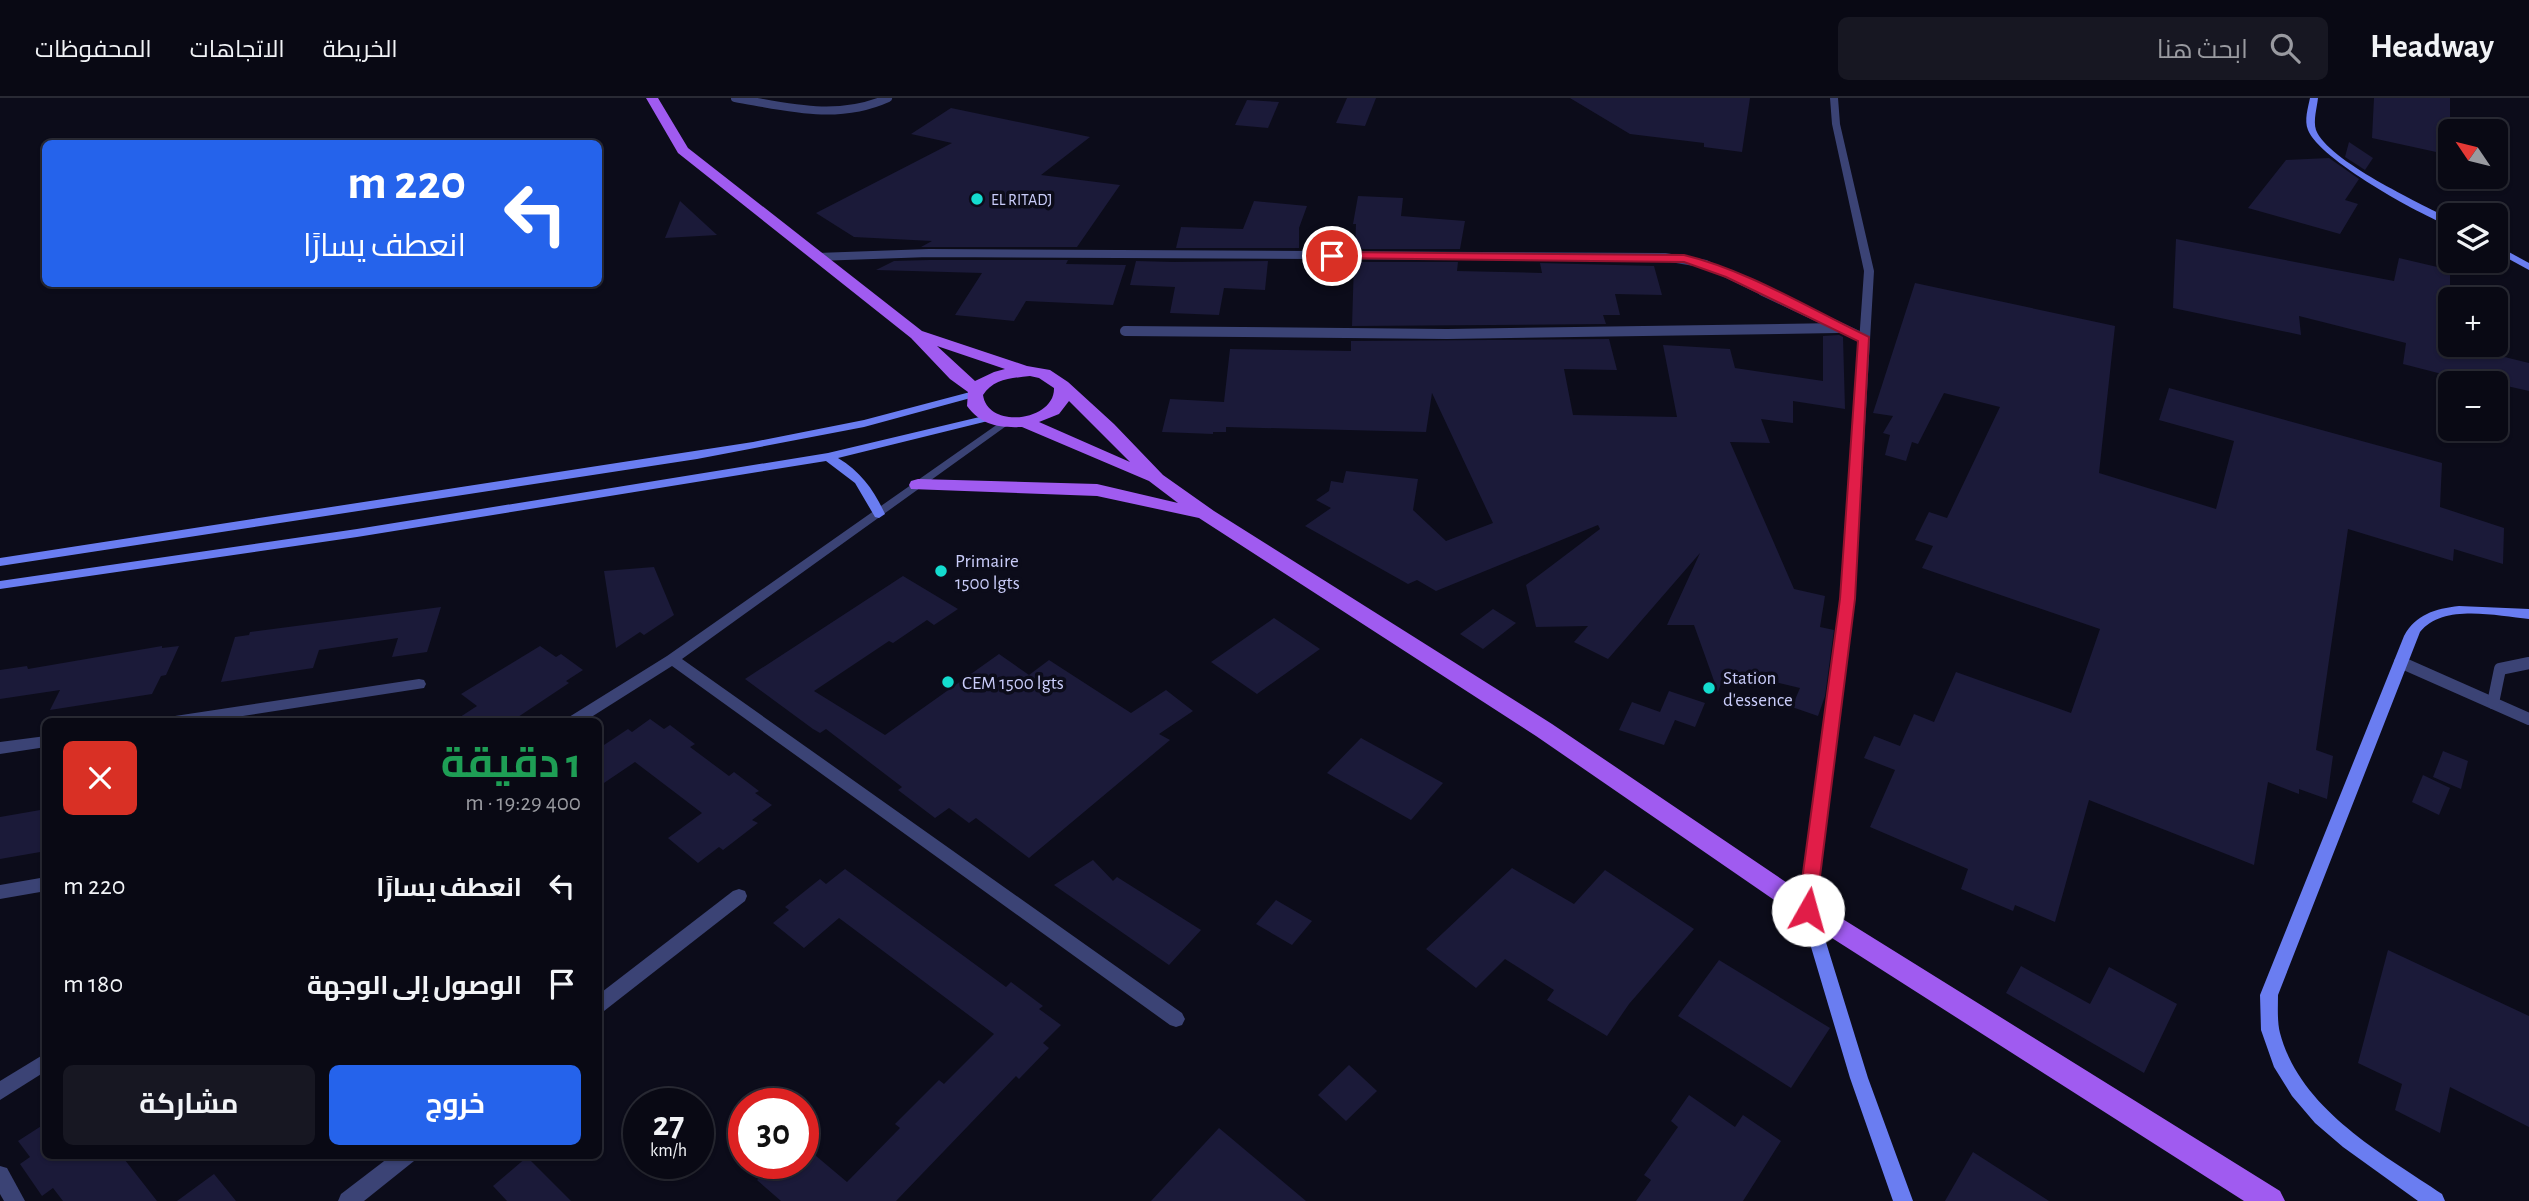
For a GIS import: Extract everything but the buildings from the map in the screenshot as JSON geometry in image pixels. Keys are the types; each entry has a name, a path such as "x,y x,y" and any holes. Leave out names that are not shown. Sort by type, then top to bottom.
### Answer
{"main road":[{"path":"652,98 683,150 917,334 975,392"},
{"path":"917,334 1030,372 1044,374 1062,386 1108,428 1157,479 1207,515 1544,730 1808,910 2270,1201"},
{"path":"1030,372 999,375 975,392 973,403 978,412 996,420 1024,422 1157,479"},
{"path":"1024,422 1045,415 1060,404 1064,395 1062,386"},
{"path":"918,485 1097,490 1207,515"}],"street":[{"path":"1834,98 1836,124 1869,271 1848,599 1808,910 1859,1078 1903,1201"},
{"path":"2314,98 2312,132 2322,146 2341,162 2438,216"},
{"path":"2508,255 2529,267"},
{"path":"0,562 802,437 922,410 975,392"},
{"path":"0,585 357,533 828,457 996,420"},
{"path":"579,718 671,659 879,514 996,420"},
{"path":"828,457 848,469 867,487 879,514"},
{"path":"2435,1201 2355,1144 2300,1093 2282,1066 2270,1040 2266,1016 2269,995 2400,662 2418,624 2436,616 2459,611 2529,614"},
{"path":"671,659 1176,1019"},
{"path":"195,718 419,684"},
{"path":"0,748 42,742"},
{"path":"0,892 42,885"},
{"path":"602,1003 739,896"},
{"path":"0,1091 42,1064"},
{"path":"348,1201 402,1159"},
{"path":"0,1175 15,1201"}],"lane":[{"path":"735,98 836,112 875,106 888,98"},
{"path":"817,257 929,253 1665,257 1706,264 1865,339"},
{"path":"1125,331 1447,334 1841,328"},
{"path":"2400,662 2529,719"},
{"path":"2493,703 2500,669 2529,663"}],"place":[{"name":"EL RITADJ","path":"977,199"},
{"name":"Primaire 1500 lgts","path":"941,571"},
{"name":"CEM 1500 lgts","path":"948,682"},
{"name":"Station d'essence","path":"1709,688"}],"route":[{"path":"1332,256 1684,259 1730,274 1865,339 1848,599 1808,910"}]}
